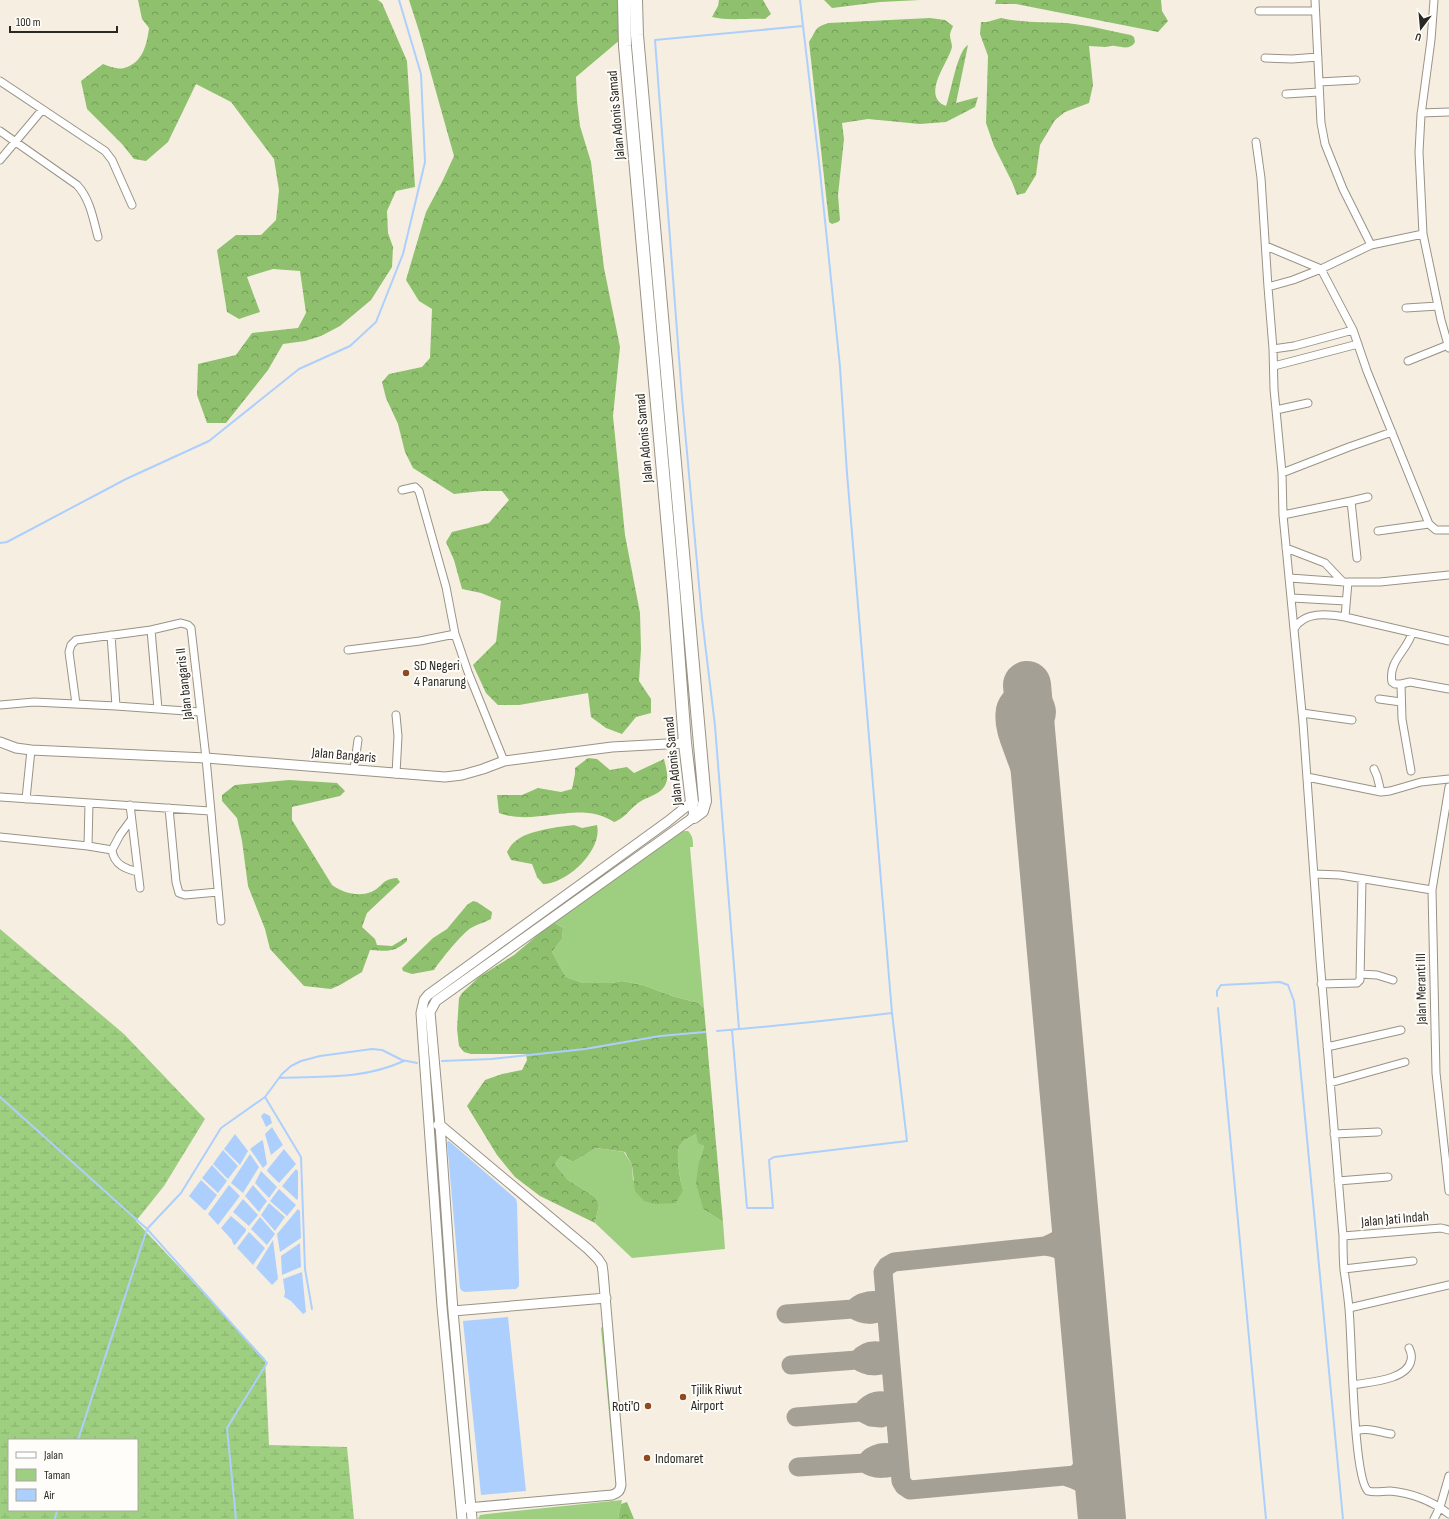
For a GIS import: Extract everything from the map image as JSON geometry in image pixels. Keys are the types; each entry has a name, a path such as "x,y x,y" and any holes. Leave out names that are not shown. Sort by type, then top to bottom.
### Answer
{"highway":[{"name":"Jalan Adonis Samad","path":"624,0 625,46 674,596 685,743 692,802"},
{"name":"Jalan Adonis Samad","path":"636,0 637,35 705,801 702,811 694,817"},
{"path":"674,596 686,595"}],"main road":[{"name":"Jalan Bangaris","path":"0,742 16,748 31,750 206,758 438,777 483,769 504,761 612,746 685,743"},
{"name":"Jalan Adonis Samad","path":"692,802 694,817"},
{"path":"462,1519 443,1313 425,1074 421,1013 424,1000 428,995 692,802"},
{"path":"472,1519 453,1312 435,1059 430,1012 436,1001 694,817"},
{"path":"429,1125 440,1125 588,1249 598,1259 603,1272 606,1298 621,1484 620,1490 612,1495 604,1496 462,1508"},
{"path":"453,1312 606,1298"}],"street":[{"path":"1315,0 1321,123 1325,144 1343,189 1371,245"},
{"path":"1408,361 1449,347 1438,306 1423,234 1419,152 1421,113 1434,0"},
{"path":"1259,11 1315,11"},
{"path":"1264,58 1292,59 1318,57"},
{"path":"1319,82 1356,80"},
{"path":"0,81 96,145 110,156 132,205"},
{"path":"1286,94 1320,92"},
{"path":"0,160 42,110"},
{"path":"1421,113 1449,112"},
{"path":"0,132 77,185 87,199 98,237"},
{"path":"1256,142 1261,178 1266,246 1276,410 1282,473 1283,515 1302,713 1322,984 1343,1236 1344,1269 1349,1308 1356,1431 1361,1476 1366,1490 1370,1492 1389,1491 1412,1494 1440,1507 1449,1514"},
{"path":"1268,287 1292,280 1371,245 1423,234"},
{"path":"1266,246 1321,268 1353,330 1429,524 1436,530 1449,530"},
{"path":"1406,308 1438,306"},
{"path":"1273,349 1294,346 1353,330"},
{"path":"1274,366 1358,344"},
{"path":"1276,410 1308,403"},
{"path":"1282,473 1392,432"},
{"path":"402,490 415,487 418,490 446,587 455,634 468,672 504,761"},
{"path":"1283,515 1368,497"},
{"path":"1351,501 1357,558"},
{"path":"1378,531 1429,524"},
{"path":"1286,548 1325,563 1345,582 1345,616"},
{"path":"1290,578 1345,582 1380,582 1449,575"},
{"path":"1292,598 1346,601"},
{"path":"1294,629 1298,622 1304,618 1327,614 1345,616 1449,642"},
{"name":"Jalan bangaris II","path":"76,704 69,652 71,645 76,640 151,630 182,624 188,625 191,628 206,758 221,921"},
{"path":"151,630 158,709"},
{"path":"1412,633 1410,642 1400,653 1394,664 1392,682 1395,684 1410,682 1449,688"},
{"path":"348,650 420,641 455,634"},
{"path":"111,635 116,706"},
{"path":"1401,684 1402,719 1411,771"},
{"path":"1379,700 1401,702"},
{"path":"0,705 34,702 200,712"},
{"path":"1302,713 1352,720"},
{"path":"396,715 398,736 396,774"},
{"path":"354,769 358,740"},
{"path":"26,798 31,750"},
{"path":"1374,769 1381,792"},
{"path":"1307,777 1381,792 1390,791 1421,782 1449,779"},
{"name":"Jalan Meranti III","path":"1449,787 1432,890 1436,1073 1449,1191"},
{"path":"0,797 210,811"},
{"path":"88,846 89,803"},
{"path":"130,805 140,888"},
{"path":"169,808 176,882 179,893 185,895 218,892"},
{"path":"131,820 120,835 112,850 115,860 122,866 138,872"},
{"path":"0,837 88,846 112,850"},
{"path":"1315,874 1340,874 1432,890"},
{"path":"1322,984 1357,983 1360,979 1362,879"},
{"path":"1360,974 1377,975 1393,980"},
{"path":"1327,1047 1401,1030"},
{"path":"1330,1083 1405,1062"},
{"path":"1334,1134 1378,1132"},
{"path":"1338,1181 1388,1177"},
{"name":"Jalan Jati Indah","path":"1343,1236 1440,1228 1449,1230"},
{"path":"1344,1269 1413,1260"},
{"path":"1349,1308 1449,1285"},
{"path":"1353,1385 1395,1377 1403,1372 1411,1361 1412,1355 1409,1348"},
{"path":"1356,1431 1369,1429 1391,1434"},
{"path":"1434,1519 1440,1507 1449,1476"}],"green space":[{"path":"138,0 378,0 382,3 407,61 415,187 396,191 387,211 388,233 393,247 392,267 371,300 340,326 321,336 305,341 283,344 268,370 226,423 207,423 197,395 198,364 236,355 252,333 298,328 306,313 300,271 273,269 247,277 260,312 239,319 227,312 217,250 236,235 261,235 276,220 279,190 274,159 231,102 196,84 168,142 146,161 134,159 122,144 87,109 81,81 103,64 114,68 124,68 130,66 136,62 143,52 149,28 142,19"},
{"path":"409,0 618,0 621,39 576,77 580,126 591,162 604,268 620,347 613,416 625,535 640,613 641,649 639,681 651,699 651,713 636,717 622,734 606,728 591,717 588,693 519,705 498,705 486,693 473,665 496,642 501,601 481,593 462,589 454,560 446,542 452,532 489,523 509,500 502,491 482,491 454,494 413,468 405,452 398,424 386,398 382,382 389,374 422,367 430,358 432,309 419,301 406,280 426,212 454,156"},
{"path":"719,0 763,0 771,14 765,19 731,19 712,17 718,6"},
{"path":"824,0 920,0 880,2 832,8"},
{"path":"996,0 1161,0 1162,11 1168,21 1158,32 1016,4 995,4"},
{"path":"930,18 945,20 953,26 950,35 952,47 938,78 936,87 936,95 939,101 946,106 961,55 968,45 956,103 978,97 975,107 946,122 920,124 868,119 842,123 844,139 838,195 840,220 832,224 829,222 809,42 818,28 829,23"},
{"path":"1001,18 1025,22 1066,23 1091,27 1131,35 1134,37 1135,42 1133,45 1126,47 1089,46 1093,85 1089,103 1065,112 1055,120 1040,145 1036,175 1025,193 1017,195 994,146 986,123 988,56 980,34 981,22"},
{"path":"588,758 597,759 610,770 627,767 634,773 664,759 667,781 662,790 638,803 618,821 614,822 601,816 587,813 528,817 499,813 497,795 522,795 538,788 561,792 572,789 575,768"},
{"path":"289,780 337,783 345,791 340,796 292,807 292,820 332,885 346,892 361,894 375,890 388,880 397,878 400,882 367,913 362,927 375,939 377,945 392,946 407,937 407,941 398,948 390,950 370,950 362,972 331,989 304,986 270,949 265,929 248,886 242,841 237,818 222,801 222,795 235,785"},
{"path":"574,825 582,828 597,825 597,835 589,855 572,872 562,878 543,884 537,877 532,864 511,860 507,852 515,841 529,834"},
{"path":"688,831 693,840 693,847 690,847 704,1008 699,1003 672,996 643,985 622,981 611,983 583,983 566,977 552,952 562,939 563,928 553,922 678,833"},
{"path":"473,901 492,912 491,919 467,931 451,948 434,970 412,974 403,971 402,968 433,938 447,929 467,905"},
{"path":"553,922 563,928 562,939 552,952 566,977 583,983 611,983 622,981 643,985 672,996 699,1003 704,1008 723,1222 703,1209 696,1183 699,1161 704,1146 698,1143 696,1134 680,1145 678,1167 683,1190 676,1203 655,1204 644,1201 635,1191 632,1165 625,1152 596,1148 573,1162 561,1156 555,1164 567,1179 595,1197 599,1205 595,1223 540,1196 515,1177 497,1155 467,1106 485,1080 502,1074 522,1070 527,1060 526,1054 471,1054 464,1052 459,1046 457,1029 459,998 462,993 479,977 514,955"},
{"path":"0,929 124,1034 205,1119 164,1186 136,1221 265,1359 269,1445 347,1447 354,1519 0,1519"},
{"path":"696,1134 704,1146 699,1161 703,1209 723,1222 725,1249 632,1258 595,1223 599,1205 595,1197 567,1179 555,1164 561,1156 573,1162 596,1148 624,1152 632,1165 633,1180 683,1190 678,1167 679,1149 683,1142"},
{"path":"604,1327 619,1484 616,1488 601,1328"},
{"path":"622,1500 618,1519 478,1519 480,1515 487,1514"},
{"path":"627,1502 634,1519 618,1519 621,1504"}],"water":[{"path":"264,1113 270,1116 272,1123 266,1127 261,1116"},
{"path":"272,1127 283,1145 271,1155 265,1134"},
{"path":"235,1134 248,1151 240,1165 224,1149"},
{"path":"262,1140 267,1164 263,1168 250,1149"},
{"path":"449,1141 516,1199 519,1286 516,1289 465,1292 460,1288 447,1142"},
{"path":"284,1149 296,1164 279,1183 267,1170"},
{"path":"223,1150 238,1166 228,1179 213,1164"},
{"path":"250,1154 259,1167 243,1193 231,1183"},
{"path":"212,1165 227,1181 218,1193 202,1178"},
{"path":"296,1169 298,1171 297,1200 282,1186"},
{"path":"261,1171 277,1187 269,1198 255,1183"},
{"path":"201,1180 217,1195 206,1210 204,1210 189,1196"},
{"path":"229,1185 240,1196 218,1225 208,1214"},
{"path":"253,1185 267,1201 259,1212 245,1196"},
{"path":"279,1189 296,1205 287,1216 270,1201"},
{"path":"243,1199 258,1215 249,1226 233,1212"},
{"path":"269,1203 285,1217 275,1231 261,1215"},
{"path":"298,1209 300,1211 301,1238 280,1252 277,1234"},
{"path":"231,1216 246,1229 235,1245 221,1228"},
{"path":"260,1217 275,1234 267,1245 251,1229"},
{"path":"249,1232 265,1248 253,1265 237,1248"},
{"path":"273,1240 278,1279 272,1285 256,1268"},
{"path":"300,1243 301,1267 282,1275 281,1256"},
{"path":"302,1272 306,1312 303,1314 291,1301 284,1297 285,1293 283,1279"},
{"path":"508,1317 526,1491 481,1495 463,1321"}],"waterway":[{"path":"0,543 7,542 126,479 209,441 299,369 350,346 376,322 403,254 425,162 421,74 399,0"},
{"path":"800,0 803,26"},
{"path":"717,1031 761,1027 804,1023 892,1013 847,473 840,367 819,162 803,26 655,40 682,397 702,618 715,726 739,1029"},
{"path":"1217,996 1217,991 1221,985 1280,982 1288,985 1294,1001 1343,1519"},
{"path":"1218,1008 1266,1519"},
{"path":"732,1030 747,1208 773,1208 769,1160 774,1157 907,1141 892,1013"},
{"path":"442,1061 491,1059 585,1049 660,1036 705,1032"},
{"path":"78,1439 147,1229 181,1193 221,1128 265,1097 282,1074 291,1066 301,1061 320,1056 372,1049 382,1050 402,1060 417,1063"},
{"path":"279,1078 327,1077 357,1074 388,1067 404,1061"},
{"path":"0,1097 147,1229 267,1363 227,1428 236,1519"},
{"path":"265,1097 301,1157 305,1269 312,1309"},
{"path":"55,1519 57,1511"}],"taxiway":[{"path":"1031,732 1044,721 1046,709 1042,699 1038,695 1028,691 1019,693 1010,700 1006,706 1005,720 1010,742 1040,821"},
{"path":"1074,1209 1071,1223 1066,1233 1058,1240 1045,1246 894,1262 887,1266 883,1272 901,1481 904,1486 910,1490 1075,1475 1087,1463 1094,1447 1089,1368"},
{"path":"1045,1246 1062,1251 1073,1258 1081,1283"},
{"path":"853,1309 856,1306 868,1301 885,1301"},
{"path":"786,1314 853,1309 861,1313 869,1314 885,1310"},
{"path":"857,1360 860,1356 872,1351 880,1351 889,1354"},
{"path":"791,1365 857,1360 861,1363 874,1366 890,1362"},
{"path":"861,1412 868,1405 876,1401 884,1401 894,1404"},
{"path":"796,1417 861,1412 871,1417 881,1418 894,1411"},
{"path":"865,1463 872,1456 884,1452 898,1455"},
{"path":"798,1467 865,1463 869,1466 882,1468 899,1464"},
{"path":"1067,1477 1088,1487 1099,1503 1102,1519"}],"runway":[{"path":"1027,685 1102,1519"}],"place":[{"name":"SD Negeri 4 Panarung","path":"406,673"},
{"name":"Tjilik Riwut Airport","path":"683,1397"},
{"name":"Roti'O","path":"648,1406"},
{"name":"Indomaret","path":"647,1458"}]}
